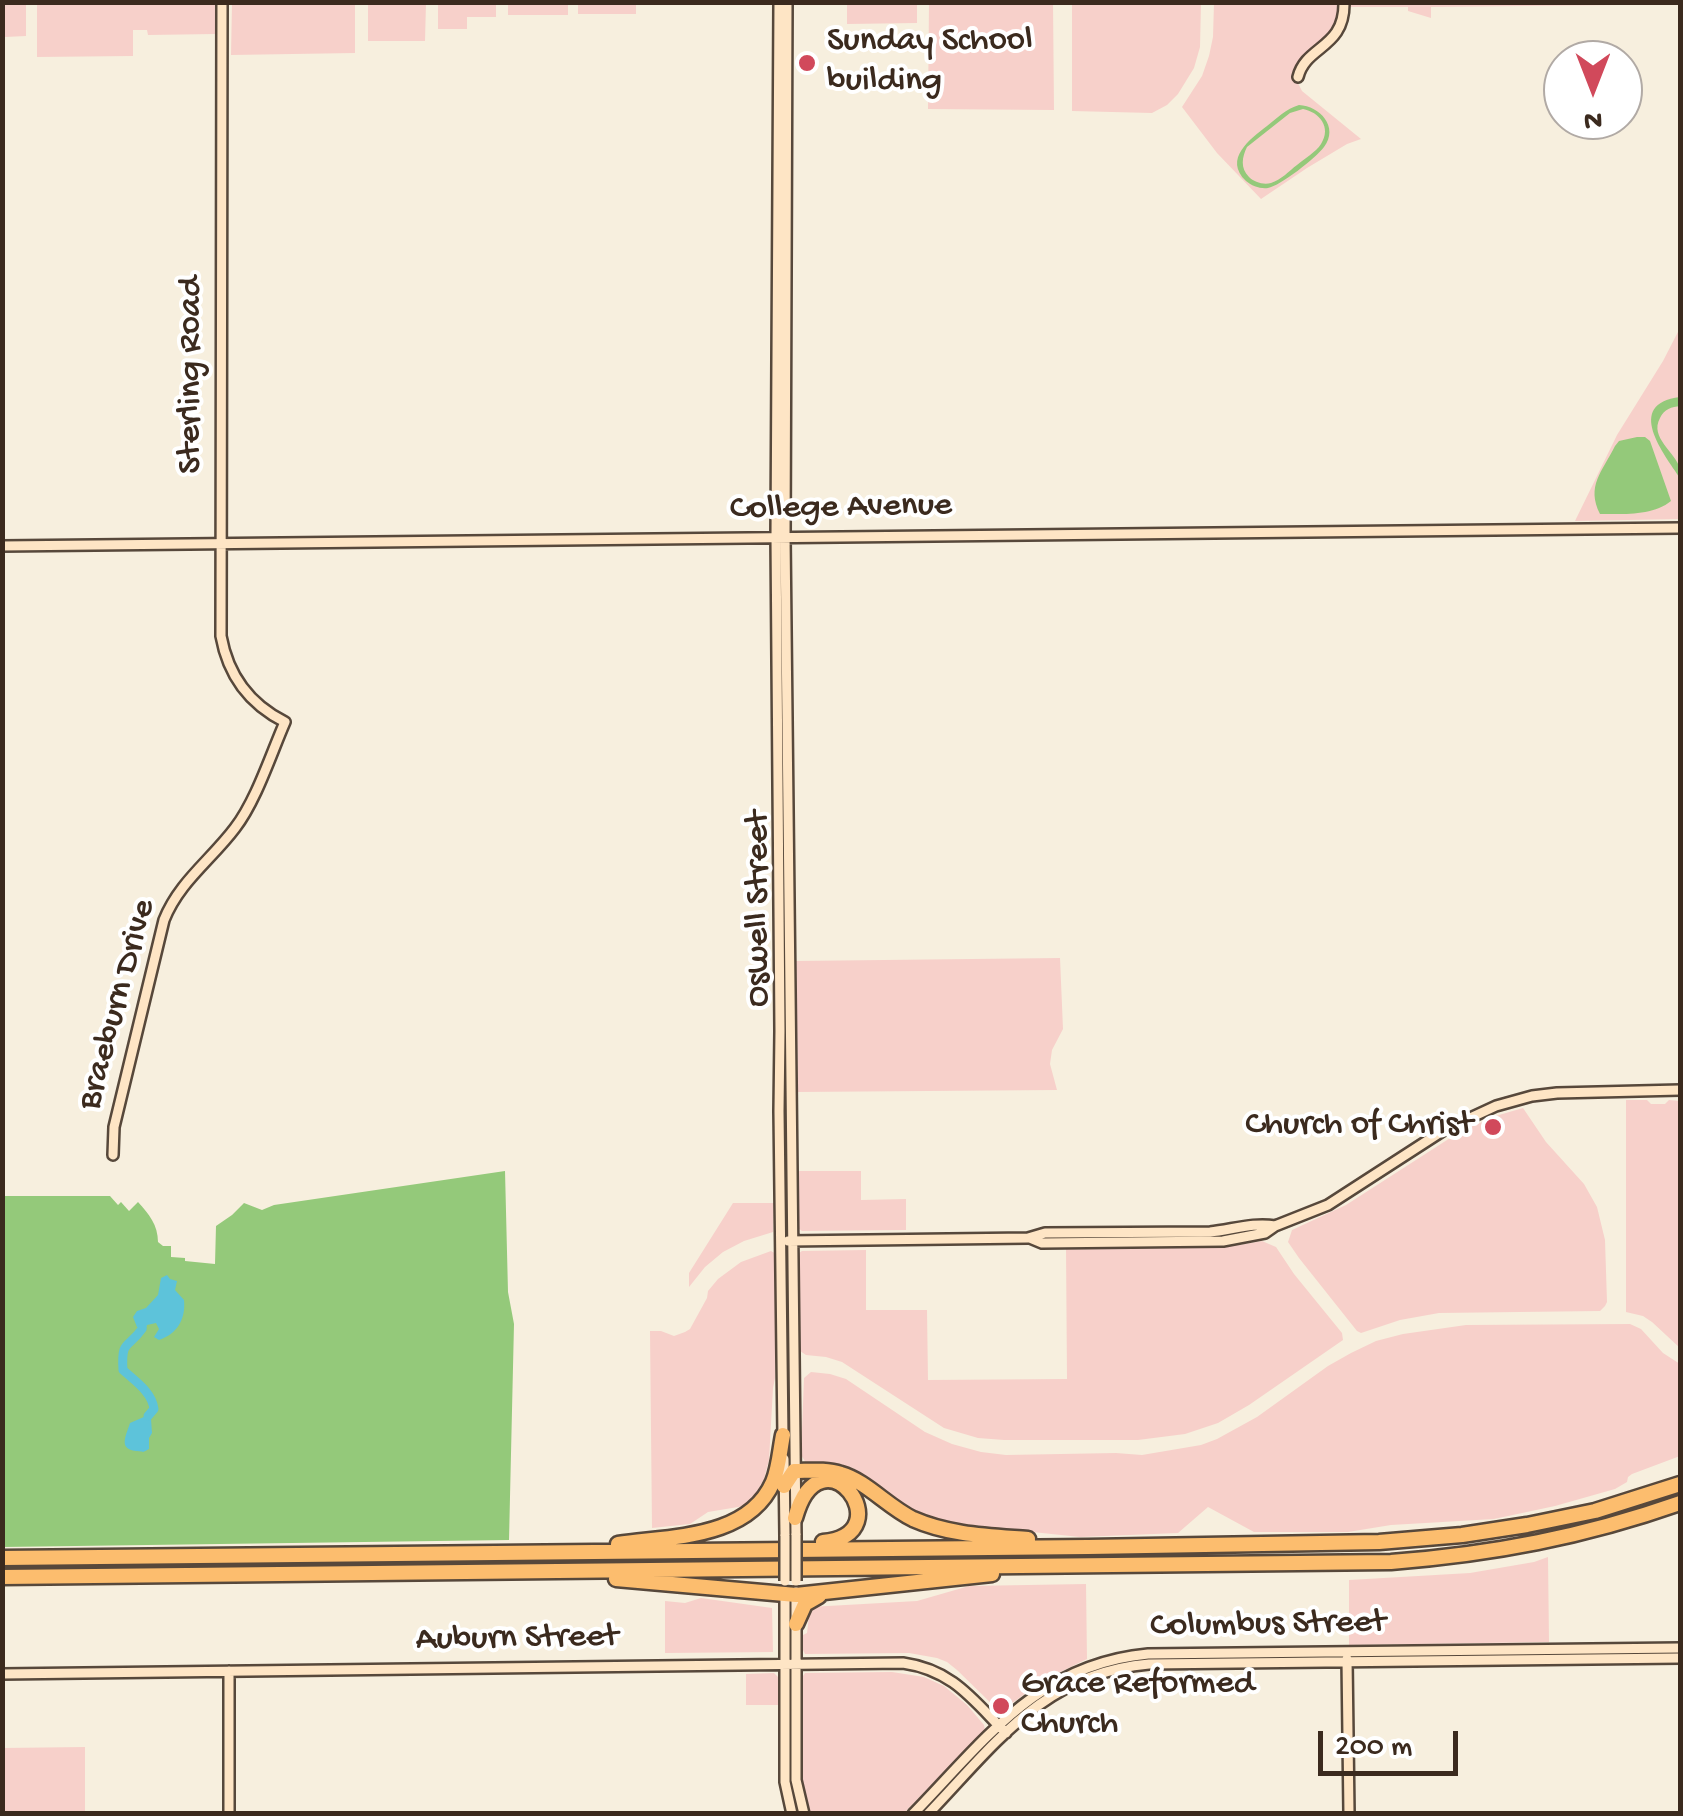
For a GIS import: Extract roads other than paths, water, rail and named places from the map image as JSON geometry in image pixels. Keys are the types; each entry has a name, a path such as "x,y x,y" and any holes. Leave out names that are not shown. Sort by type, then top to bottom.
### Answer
{"highway":[{"path":"545,1553 705,1532 735,1523 758,1504 772,1484 783,1435"},
{"path":"784,1486 794,1471 822,1470 845,1475 911,1518 954,1532 1088,1547"},
{"path":"690,1550 836,1540 852,1530 858,1506 854,1494 846,1487 832,1481 821,1482 806,1491 795,1518"},
{"path":"2,1558 1380,1542 1462,1535 1595,1511 1680,1484"},
{"path":"2,1578 1348,1563 1497,1551 1622,1524 1680,1504"},
{"path":"550,1573 830,1591 1056,1564"},
{"path":"796,1624 805,1604 830,1591"}],"main road":[{"name":"Sterling Road","path":"222,2 220,625 226,660 236,680 266,712 284,722"},
{"path":"779,2 778,66 783,118"},
{"name":"Oswell Street","path":"787,2 780,537 788,781 795,1518 790,1536"},
{"path":"1298,77 1303,65 1338,33 1344,19 1344,2"},
{"name":"Oswell Street","path":"783,118 786,170 778,670 780,1241 784,1486 790,1536 785,1782 792,1814"},
{"name":"College Avenue","path":"2,546 1680,528"},
{"path":"778,670 782,674 786,724"},
{"name":"Braeburn Drive","path":"112,1155 114,1128 164,920 187,880 242,819 284,722"},
{"path":"778,733 783,749 783,777 788,781"},
{"path":"780,1241 1030,1238 1045,1233 1210,1232 1261,1224 1274,1226 1328,1205 1444,1130 1496,1106 1557,1093 1680,1090"},
{"name":"Oswell Street","path":"790,1588 796,1624 790,1663 796,1780 804,1814"},
{"name":"Columbus Street","path":"1347,1657 1680,1648"},
{"name":"Columbus Street","path":"928,1814 1023,1703 1050,1684 1090,1665 1119,1658 1148,1654 1680,1658"},
{"path":"1347,1657 1348,1814"},
{"name":"Auburn Street","path":"2,1674 892,1662 923,1666 944,1675 962,1687 1002,1730"},
{"path":"229,1671 229,1814"},
{"name":"Columbus Street","path":"913,1814 1002,1730"}],"water":[{"path":"167,1275 177,1281 175,1290 184,1300 183,1313 175,1330 159,1340 154,1337 159,1329 156,1323 147,1325 146,1331 137,1327 133,1317 158,1295 161,1278"},
{"path":"146,1416 151,1419 149,1449 130,1450 125,1441 130,1423"}],"waterway":[{"path":"142,1329 124,1349 123,1370 150,1397 154,1409 148,1416"}],"place":[{"name":"Sunday School building","path":"807,63"},
{"name":"Church of Christ","path":"1493,1127"},
{"name":"Grace Reformed Church","path":"1001,1706"}]}
